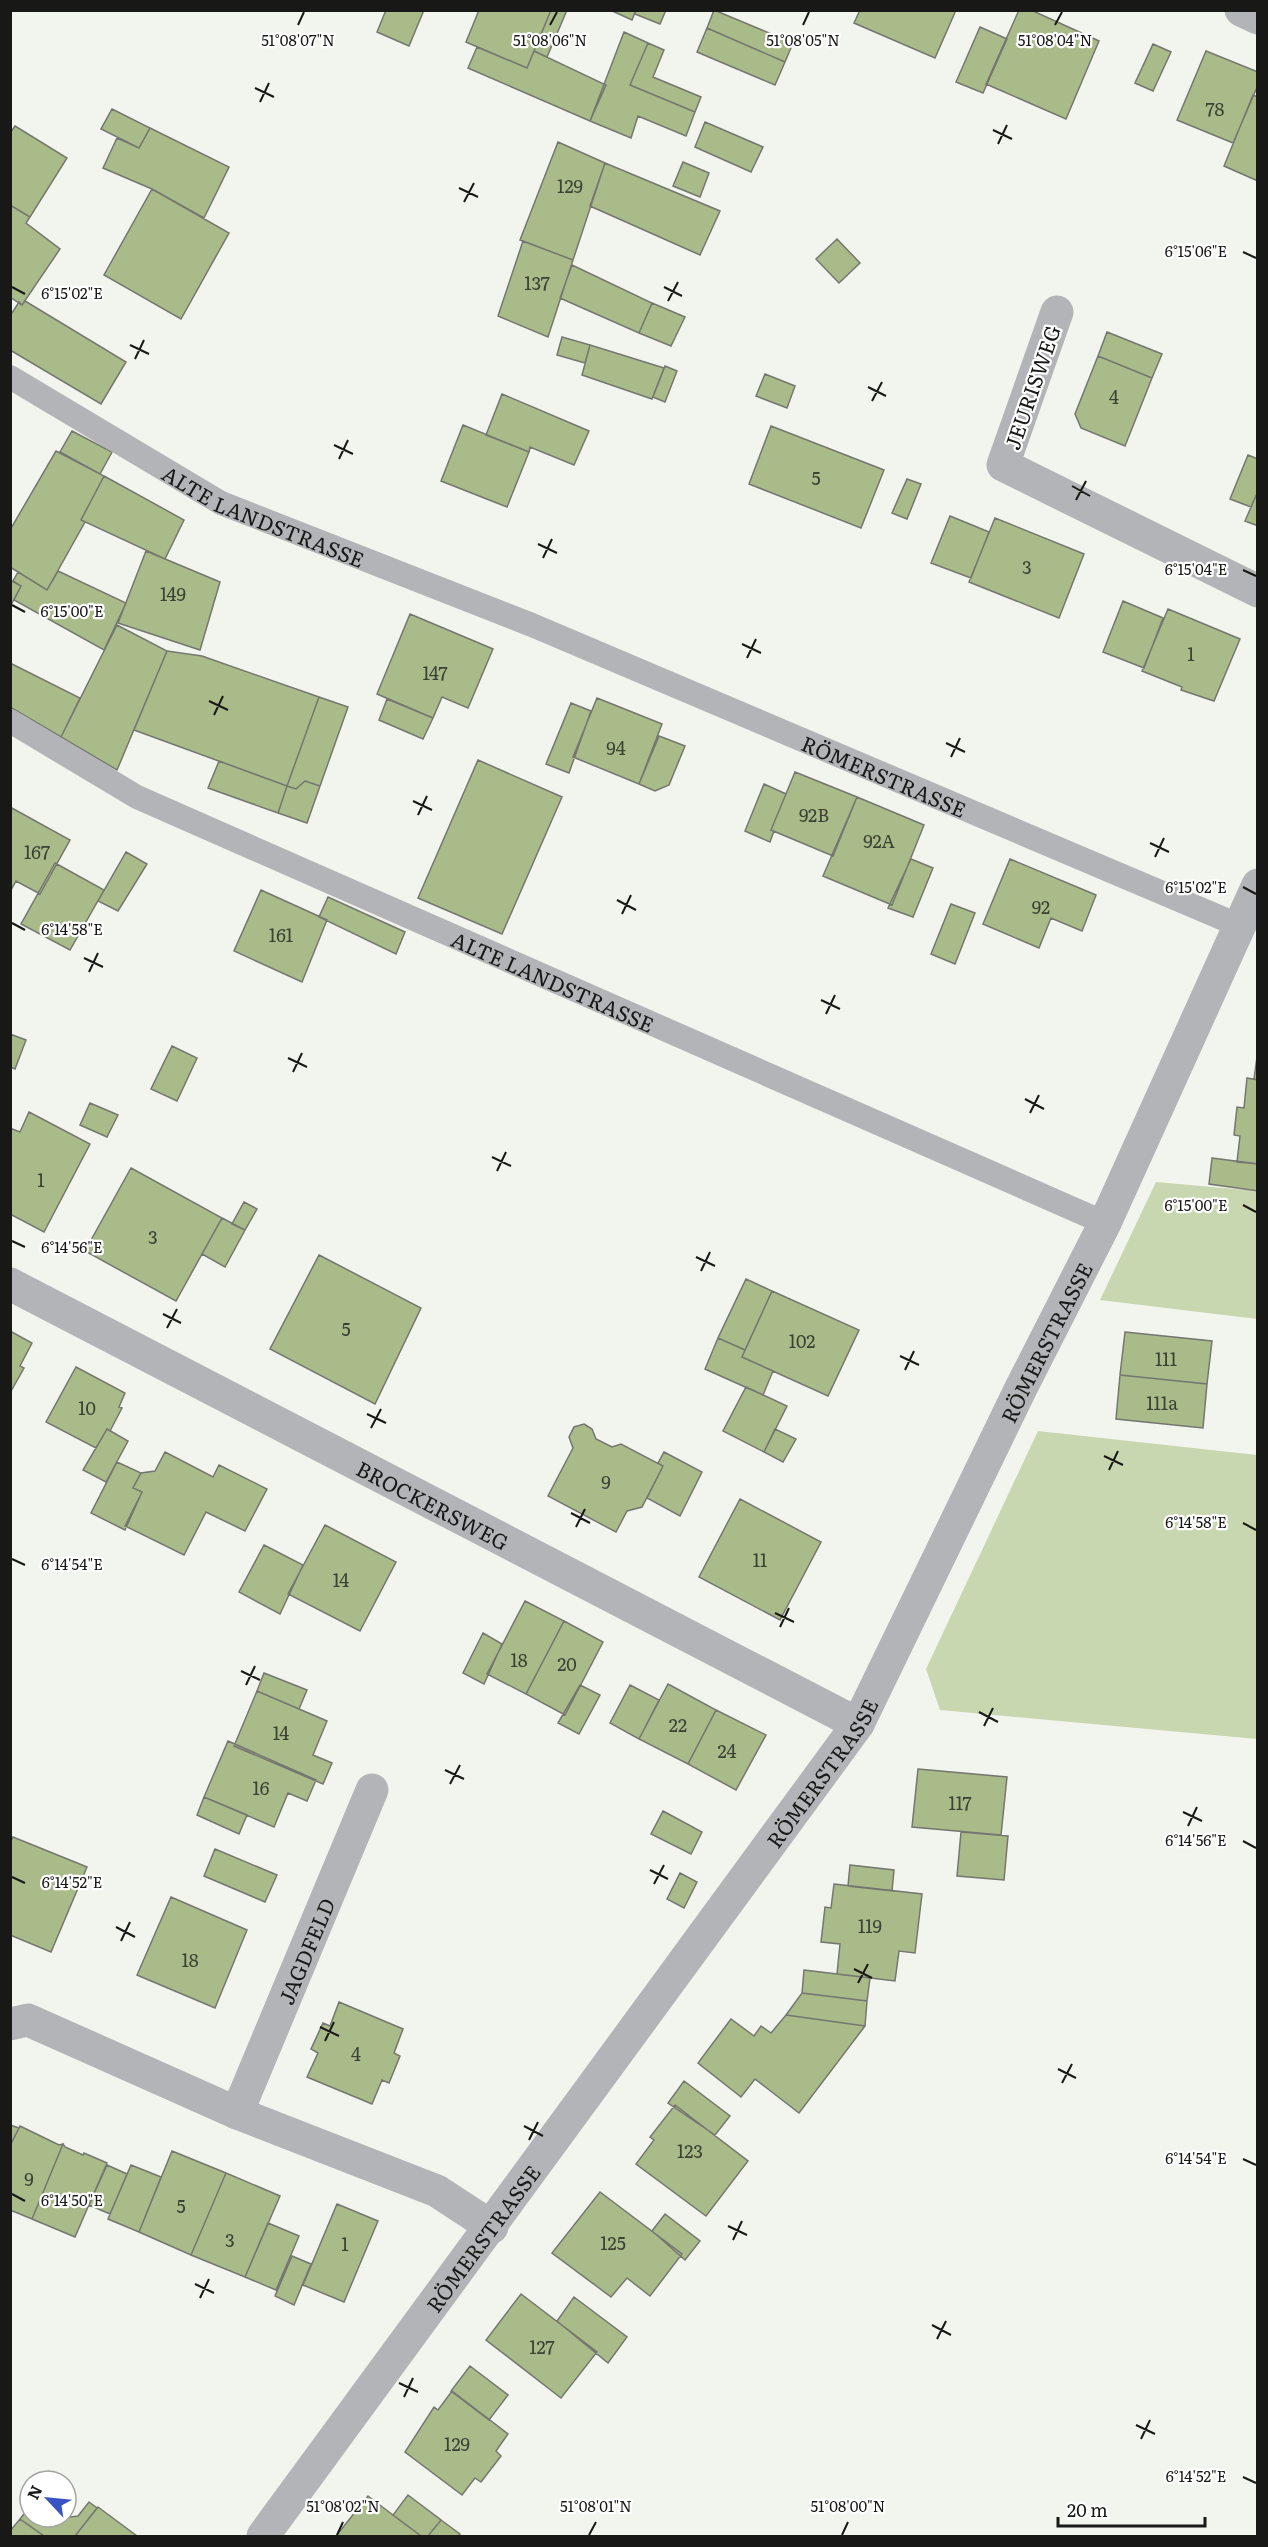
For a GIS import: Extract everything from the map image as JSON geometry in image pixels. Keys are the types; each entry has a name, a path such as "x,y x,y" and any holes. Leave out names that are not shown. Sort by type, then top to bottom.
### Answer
{"street":[{"path":"1241,10 1257,18"},
{"name":"JEURISWEG","path":"1057,312 1003,465 1257,591"},
{"name":"RÖMERSTRASSE","path":"263,2536 492,2227 858,1724 1021,1388 1105,1223 1257,885"},
{"name":"BROCKERSWEG","path":"10,1284 858,1724"},
{"name":"JAGDFELD","path":"237,2113 372,1790"},
{"path":"10,2024 28,2020 237,2113 437,2191 492,2227"}],"lane":[{"name":"ALTE LANDSTRASSE","path":"10,377 221,503 532,625"},
{"name":"RÖMERSTRASSE","path":"532,625 1238,925"},
{"name":"ALTE LANDSTRASSE","path":"10,721 137,797 1105,1223"}],"green space":[{"path":"1156,1182 1257,1191 1257,1319 1100,1300"},
{"path":"1038,1431 1257,1455 1257,1739 940,1710 926,1669"}],"building":[{"path":"386,10 424,10 409,46 377,32"},
{"path":"479,10 551,10 527,68 466,42"},
{"path":"551,10 567,10 547,57 534,51"},
{"path":"610,10 636,10 632,20"},
{"path":"636,10 666,10 660,24 635,14"},
{"path":"714,10 793,43 785,62 707,28"},
{"path":"860,10 956,10 935,58 854,23"},
{"path":"1019,10 1031,10 1099,41 1066,119 986,84"},
{"path":"980,27 1007,39 983,93 956,82"},
{"path":"707,28 785,62 775,85 697,52"},
{"path":"624,32 648,43 630,85 695,112 686,136 638,116 631,138 590,121"},
{"path":"648,43 664,50 653,77 701,97 695,112 630,85"},
{"path":"1153,44 1171,52 1153,91 1135,83"},
{"path":"477,47 527,68 534,51 606,85 590,121 468,68"},
{"path":"1206,51 1258,72 1258,85 1233,143 1177,120"},
{"path":"1253,95 1258,97 1258,181 1224,166"},
{"path":"112,109 150,128 139,148 101,129"},
{"path":"705,122 763,147 751,172 695,147"},
{"path":"15,126 67,158 30,217 10,205 10,133"},
{"path":"150,128 229,167 204,218 152,189 103,168 117,138 139,148"},
{"path":"558,142 605,163 573,260 520,240"},
{"path":"683,162 709,173 700,197 673,186"},
{"path":"605,163 720,211 700,255 590,206"},
{"path":"152,189 229,233 181,319 104,275"},
{"path":"10,205 30,217 26,223 60,249 22,305 10,297"},
{"path":"837,239 860,263 839,283 816,259"},
{"path":"523,241 573,260 548,337 498,316"},
{"path":"572,265 652,303 639,333 560,298"},
{"path":"25,301 126,362 101,404 10,350 10,316 19,302 22,305"},
{"path":"652,303 685,317 671,346 639,333"},
{"path":"1107,332 1162,354 1152,378 1098,356"},
{"path":"562,337 590,345 585,363 557,355"},
{"path":"590,345 664,368 652,399 582,375"},
{"path":"1098,356 1152,378 1125,446 1081,428 1075,414"},
{"path":"665,366 677,371 665,402 653,397"},
{"path":"765,374 795,386 787,408 756,396"},
{"path":"502,394 589,431 574,465 530,447 529,452 486,435"},
{"path":"463,425 529,452 507,507 441,481"},
{"path":"771,426 884,470 861,528 749,484"},
{"path":"72,431 112,452 100,474 60,452"},
{"path":"56,451 104,476 81,520 85,522 47,590 10,567 10,530"},
{"path":"1248,455 1258,459 1258,491 1251,507 1230,499"},
{"path":"104,476 184,520 165,559 81,520"},
{"path":"907,479 921,484 907,519 892,513"},
{"path":"1258,491 1258,526 1245,521"},
{"path":"950,516 989,532 971,578 931,563"},
{"path":"995,518 1084,554 1059,618 969,582"},
{"path":"146,551 220,582 200,650 118,623"},
{"path":"58,571 126,603 104,650 14,600 21,586 13,581 18,572 47,590"},
{"path":"10,580 21,586 10,607"},
{"path":"1123,601 1163,618 1144,668 1103,652"},
{"path":"1168,609 1240,639 1214,701 1181,690 1182,687 1142,671"},
{"path":"410,614 493,649 468,708 442,697 433,718 377,694"},
{"path":"117,625 167,651 117,770 61,737"},
{"path":"167,651 202,656 319,697 287,786 134,730"},
{"path":"10,663 80,698 61,737 10,707"},
{"path":"319,697 348,707 320,786 305,781 296,789 287,786"},
{"path":"597,698 662,724 639,784 573,757"},
{"path":"387,699 433,718 423,739 379,720"},
{"path":"571,703 591,711 569,773 546,764"},
{"path":"659,736 685,746 669,785 655,791 639,784"},
{"path":"478,760 562,797 502,934 418,898"},
{"path":"219,761 287,786 278,813 208,788"},
{"path":"795,772 857,797 833,856 771,830"},
{"path":"305,781 320,786 307,823 278,813 287,786 296,789"},
{"path":"764,784 786,794 771,830 774,831 770,842 745,831"},
{"path":"857,797 924,825 892,905 823,876"},
{"path":"10,807 70,840 40,894 16,881 10,892"},
{"path":"126,852 147,864 118,911 98,901"},
{"path":"911,859 933,868 913,917 888,908"},
{"path":"1010,859 1096,895 1082,931 1051,918 1039,948 983,924"},
{"path":"55,863 104,890 70,950 21,924"},
{"path":"261,890 327,920 302,982 234,951"},
{"path":"328,897 405,932 396,954 319,917"},
{"path":"951,904 975,913 955,964 931,954"},
{"path":"10,1034 26,1040 15,1069 10,1067"},
{"path":"172,1046 197,1058 177,1101 151,1089"},
{"path":"1258,1057 1258,1080 1254,1079"},
{"path":"1247,1078 1258,1080 1258,1164 1237,1162 1240,1136 1234,1135 1237,1107 1244,1108"},
{"path":"90,1103 118,1115 107,1137 80,1125"},
{"path":"29,1112 90,1144 44,1232 10,1214 10,1128 20,1132"},
{"path":"1212,1158 1258,1164 1258,1191 1209,1184"},
{"path":"131,1168 222,1218 176,1301 85,1251"},
{"path":"244,1202 257,1209 245,1230 232,1224"},
{"path":"222,1218 245,1230 225,1267 202,1254"},
{"path":"319,1255 421,1308 375,1404 270,1349"},
{"path":"746,1279 772,1291 745,1350 718,1338"},
{"path":"772,1291 859,1330 828,1396 742,1357"},
{"path":"10,1331 32,1343 20,1366 24,1368 10,1393"},
{"path":"1125,1332 1212,1341 1207,1384 1120,1375"},
{"path":"718,1338 745,1350 742,1357 773,1371 763,1395 705,1369"},
{"path":"76,1367 125,1393 119,1407 122,1408 110,1431 107,1429 96,1448 46,1422"},
{"path":"1120,1375 1207,1384 1203,1428 1116,1419"},
{"path":"746,1387 787,1406 764,1452 723,1431"},
{"path":"584,1424 592,1429 596,1439 612,1447 621,1444 663,1466 642,1507 627,1511 616,1532 548,1496 573,1448 569,1437 574,1427"},
{"path":"107,1429 128,1441 106,1482 83,1470"},
{"path":"775,1429 796,1439 783,1462 764,1452"},
{"path":"165,1452 213,1477 219,1465 267,1489 245,1531 206,1512 184,1555 125,1526 142,1492 133,1488 141,1473 155,1471"},
{"path":"664,1452 702,1472 680,1516 647,1498 663,1466 658,1463"},
{"path":"117,1462 141,1473 133,1488 142,1492 125,1530 91,1513"},
{"path":"740,1499 821,1542 780,1620 699,1577"},
{"path":"325,1525 396,1562 360,1631 288,1594"},
{"path":"264,1545 303,1565 280,1614 239,1592"},
{"path":"525,1601 564,1621 526,1694 487,1674"},
{"path":"564,1621 603,1642 565,1715 526,1694"},
{"path":"483,1633 502,1644 484,1684 463,1673"},
{"path":"264,1673 307,1690 299,1709 257,1691"},
{"path":"668,1684 716,1710 688,1764 639,1739"},
{"path":"580,1685 600,1695 579,1734 558,1723"},
{"path":"630,1685 659,1700 639,1739 610,1723"},
{"path":"257,1691 327,1721 313,1755 332,1763 323,1784 234,1746"},
{"path":"716,1710 766,1735 736,1790 688,1764"},
{"path":"228,1741 316,1780 307,1801 288,1793 274,1827 204,1797"},
{"path":"918,1769 1007,1777 1001,1835 912,1827"},
{"path":"204,1797 247,1815 239,1834 197,1815"},
{"path":"663,1811 702,1832 691,1854 651,1834"},
{"path":"961,1832 1008,1836 1004,1880 957,1876"},
{"path":"13,1837 87,1867 51,1952 10,1935 10,1843"},
{"path":"215,1849 277,1875 265,1902 204,1876"},
{"path":"850,1865 894,1870 892,1891 848,1886"},
{"path":"680,1873 697,1882 684,1908 667,1899"},
{"path":"834,1884 922,1894 915,1953 899,1951 895,1981 837,1974 840,1944 821,1942 825,1907 831,1908"},
{"path":"171,1897 247,1930 215,2008 137,1975"},
{"path":"804,1970 870,1978 867,2001 802,1993"},
{"path":"802,1993 867,2001 865,2026 786,2015"},
{"path":"339,2002 403,2029 394,2053 400,2056 389,2083 382,2080 372,2104 307,2077 318,2053 311,2049 323,2023 330,2026"},
{"path":"786,2015 865,2026 799,2113 755,2079 741,2097 698,2063 731,2019 754,2036 761,2026 771,2033"},
{"path":"684,2081 730,2116 715,2135 668,2103"},
{"path":"675,2105 748,2161 706,2216 636,2164 654,2140 650,2137"},
{"path":"10,2125 19,2128 10,2146"},
{"path":"20,2126 59,2145 63,2144 32,2219 10,2210 10,2146"},
{"path":"63,2144 83,2155 84,2153 107,2163 75,2237 32,2219"},
{"path":"172,2151 226,2173 191,2255 139,2232"},
{"path":"107,2165 127,2174 110,2214 89,2205"},
{"path":"131,2165 161,2177 139,2232 108,2219"},
{"path":"226,2173 280,2196 245,2277 191,2255"},
{"path":"600,2192 682,2254 650,2296 627,2278 611,2297 552,2253"},
{"path":"337,2204 378,2221 344,2302 303,2285"},
{"path":"665,2214 700,2241 685,2260 652,2231"},
{"path":"268,2223 299,2236 276,2290 245,2277"},
{"path":"292,2256 311,2264 294,2305 275,2296"},
{"path":"521,2294 597,2352 561,2398 486,2340"},
{"path":"574,2297 627,2337 608,2363 557,2321"},
{"path":"470,2366 508,2395 489,2420 451,2391"},
{"path":"452,2391 508,2434 496,2451 501,2456 481,2482 475,2478 462,2495 405,2452 434,2407 438,2410"},
{"path":"408,2495 441,2520 428,2536 421,2536 393,2515"},
{"path":"368,2496 393,2515 421,2536 336,2536"},
{"path":"89,2502 97,2508 75,2536 44,2536 34,2529 78,2529 78,2516"},
{"path":"98,2507 137,2536 75,2536"},
{"path":"441,2520 460,2534 458,2536 428,2536"},
{"path":"18,2521 18,2529 34,2529 44,2536 10,2536 10,2531"}]}
